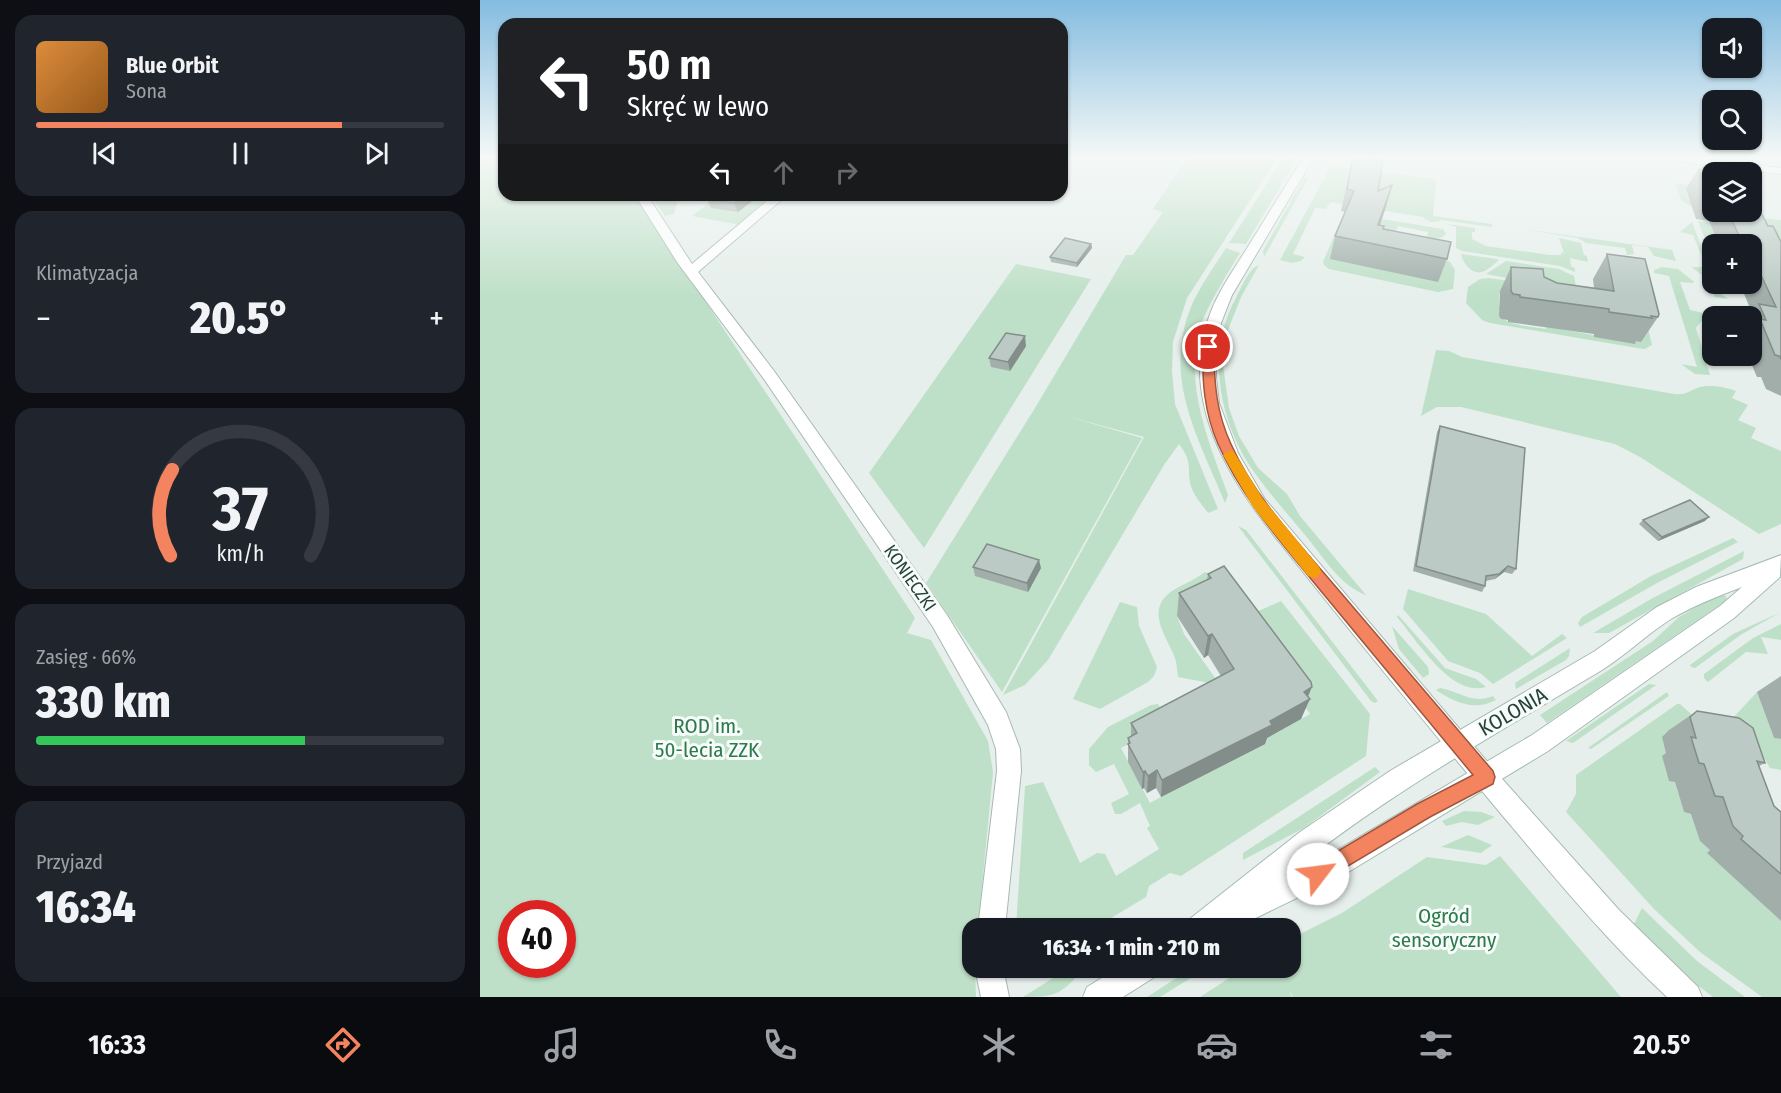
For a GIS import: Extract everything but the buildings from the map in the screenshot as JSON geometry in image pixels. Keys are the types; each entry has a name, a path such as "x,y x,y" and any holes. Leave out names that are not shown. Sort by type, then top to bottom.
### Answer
{"street":[{"name":"KONIECZKI","path":"647,204 691,271 776,385 914,582 940,621 998,720 1008,749 1009,771 993,918"},
{"path":"691,271 771,204"},
{"path":"1280,204 1215,315 1207,359 1208,386 1214,416 1238,472 1258,503 1561,866 1657,970 1688,997"},
{"name":"KOLONIA","path":"1215,918 1309,840 1398,779 1603,658 1664,613 1703,593 1781,563"},
{"name":"KOLONIA","path":"1224,918 1331,868 1424,811 1486,777 1727,612 1781,563"},
{"path":"991,978 995,997"},
{"path":"1097,997 1127,978"}],"green space":[{"name":"ROD im. 50-lecia ZZK","path":"480,204 641,204 915,618 907,633 931,640 988,741 993,772 979,918 962,918 962,978 975,978 976,997 480,997"},
{"path":"657,204 677,204 674,214 665,216"},
{"path":"709,204 765,204 741,225 692,216"},
{"path":"1157,204 1248,204 1187,298 1173,342 1172,371 1175,404 1218,509 1208,513 1195,495 1190,482 1187,457 1179,444 1164,465 1048,660 1025,685 1003,695 1144,437 1066,416 1142,438 1002,692 926,583 1035,408 1126,255 1133,255 1163,212 1153,209"},
{"path":"1254,204 1270,204 1246,244 1229,243"},
{"path":"1290,204 1294,204 1264,257 1263,251"},
{"path":"1311,204 1329,204 1326,209 1315,208 1293,254 1305,257 1294,263 1280,260"},
{"path":"1339,204 1434,204 1433,216 1492,224 1492,227 1442,220 1432,222 1423,217"},
{"path":"1687,204 1702,204 1702,214 1694,211"},
{"path":"1343,215 1450,262 1455,270 1453,289 1438,292 1329,269 1323,262"},
{"path":"1762,218 1781,220 1781,248 1762,240 1762,234 1748,234 1720,222 1762,222"},
{"path":"1382,219 1443,229 1446,234 1439,238 1432,238 1427,237 1428,232 1398,226 1396,231 1376,234"},
{"path":"1698,221 1722,225 1719,234 1703,234"},
{"path":"1692,222 1702,248 1702,257 1693,235 1680,232"},
{"path":"1447,224 1475,228 1475,232 1472,232 1472,239 1486,246 1561,255 1561,252 1564,253 1559,238 1581,243 1588,262 1570,258 1575,272 1560,266 1462,251 1456,248 1456,227"},
{"path":"1523,229 1672,250 1676,261 1654,256 1648,247 1632,245 1634,254 1627,255 1625,248 1586,243 1578,238"},
{"path":"1226,248 1240,253 1204,317 1197,339 1195,362 1200,408 1212,452 1228,495 1225,503 1186,404 1181,379 1181,353 1184,327 1194,300"},
{"path":"1461,254 1499,260 1486,270 1478,272 1468,267"},
{"path":"1506,261 1559,269 1574,276 1578,298 1528,282 1486,274"},
{"path":"1016,264 1091,279 924,548 869,473"},
{"path":"1259,265 1241,297 1228,330 1223,365 1229,408 1239,436 1258,468 1287,494 1300,516 1366,595 1348,584 1332,569 1268,491 1248,463 1229,424 1220,382 1221,339 1227,318 1248,274"},
{"path":"1662,267 1678,269 1693,281 1694,283 1680,282 1690,310 1702,313 1702,320 1696,328 1702,348 1702,366 1707,366 1710,375 1695,374 1681,364 1697,367 1669,276 1654,273 1654,270"},
{"path":"1692,267 1702,267 1702,275"},
{"path":"1480,279 1526,283 1499,294 1499,306 1503,307 1503,310 1499,310 1499,315 1507,321 1527,326 1546,329 1546,326 1634,343 1642,304 1652,345 1645,349 1637,348 1482,320 1466,303 1468,287"},
{"path":"1714,294 1721,294 1729,299 1715,297"},
{"path":"1436,350 1449,351 1462,357 1674,394 1683,394 1707,386 1736,391 1732,398 1748,405 1738,420 1756,428 1751,438 1781,451 1781,524 1759,534 1640,457 1615,444 1461,407 1437,407 1421,416"},
{"path":"1238,526 1246,530 1378,701 1375,703 1371,701"},
{"path":"1733,538 1738,542 1657,583 1580,627 1578,623 1582,617 1651,576"},
{"path":"1744,551 1743,559 1609,633 1593,633 1651,599"},
{"path":"1205,572 1220,589 1177,616 1184,634 1220,685 1178,677 1175,658 1160,623 1160,606 1164,598"},
{"path":"1408,589 1486,614 1532,656 1562,634 1567,638 1493,684 1480,673 1448,661 1403,609"},
{"path":"1719,594 1726,596 1727,600 1547,723 1540,715 1653,641 1679,617"},
{"path":"1281,601 1370,714 1366,756 1181,876 1170,873 1149,886 1146,897 1112,918 1017,918 1025,786 1043,782 1080,863 1097,853 1105,854 1116,876 1159,849 1147,828 1150,826 1140,803 1121,814 1115,814 1111,803 1129,794 1114,764 1096,772 1089,765 1089,749 1108,727 1151,705 1158,704 1165,715 1159,728 1121,748 1150,803 1310,714 1239,613 1254,613"},
{"path":"1120,602 1137,607 1139,626 1157,667 1154,676 1148,682 1100,709 1073,699"},
{"path":"1781,612 1742,634 1695,668 1691,667 1690,665 1733,634"},
{"path":"1398,615 1445,668 1476,679 1486,687 1473,688 1460,684 1448,676 1425,652 1397,617"},
{"path":"1781,624 1781,640 1761,637 1768,654 1746,652 1708,682 1704,678 1704,674 1753,638"},
{"path":"1392,626 1428,667 1429,674 1423,678 1399,649"},
{"path":"1570,648 1566,660 1516,689 1515,683"},
{"path":"1649,684 1656,685 1573,743 1566,741"},
{"path":"1440,688 1478,699 1493,696 1496,700 1480,705 1465,704 1450,699 1436,690"},
{"path":"1667,692 1669,696 1591,749 1588,748"},
{"path":"1757,692 1774,738 1781,739 1781,770 1770,768 1760,751 1731,720"},
{"path":"1680,704 1724,744 1663,756 1669,780 1675,782 1684,812 1691,814 1710,850 1708,853 1781,921 1781,997 1762,997 1700,952 1654,909 1566,812 1576,794 1576,775"},
{"path":"1375,767 1380,772 1304,828 1243,860 1243,853"},
{"path":"1464,811 1481,812 1495,817 1478,825 1462,822 1446,826 1442,821"},
{"path":"1468,835 1492,845 1481,853 1441,847"},
{"name":"Ogród sensoryczny","path":"1500,856 1621,997 1293,997 1289,990 1292,997 1200,997 1229,978 1301,978 1301,934 1342,913 1427,857 1486,865"},
{"path":"1642,908 1697,961 1745,997 1713,997 1683,974 1636,931 1634,924"},
{"path":"1053,978 1076,978 1064,989 1052,995 1023,997"},
{"path":"1176,978 1191,978 1160,997 1147,997"}],"slow traffic":[{"path":"1230,455 1258,503 1314,571"}],"route":[{"path":"1208,347 1208,386 1214,416 1225,445 1248,488 1280,531 1486,777 1375,839 1318,874"}]}
